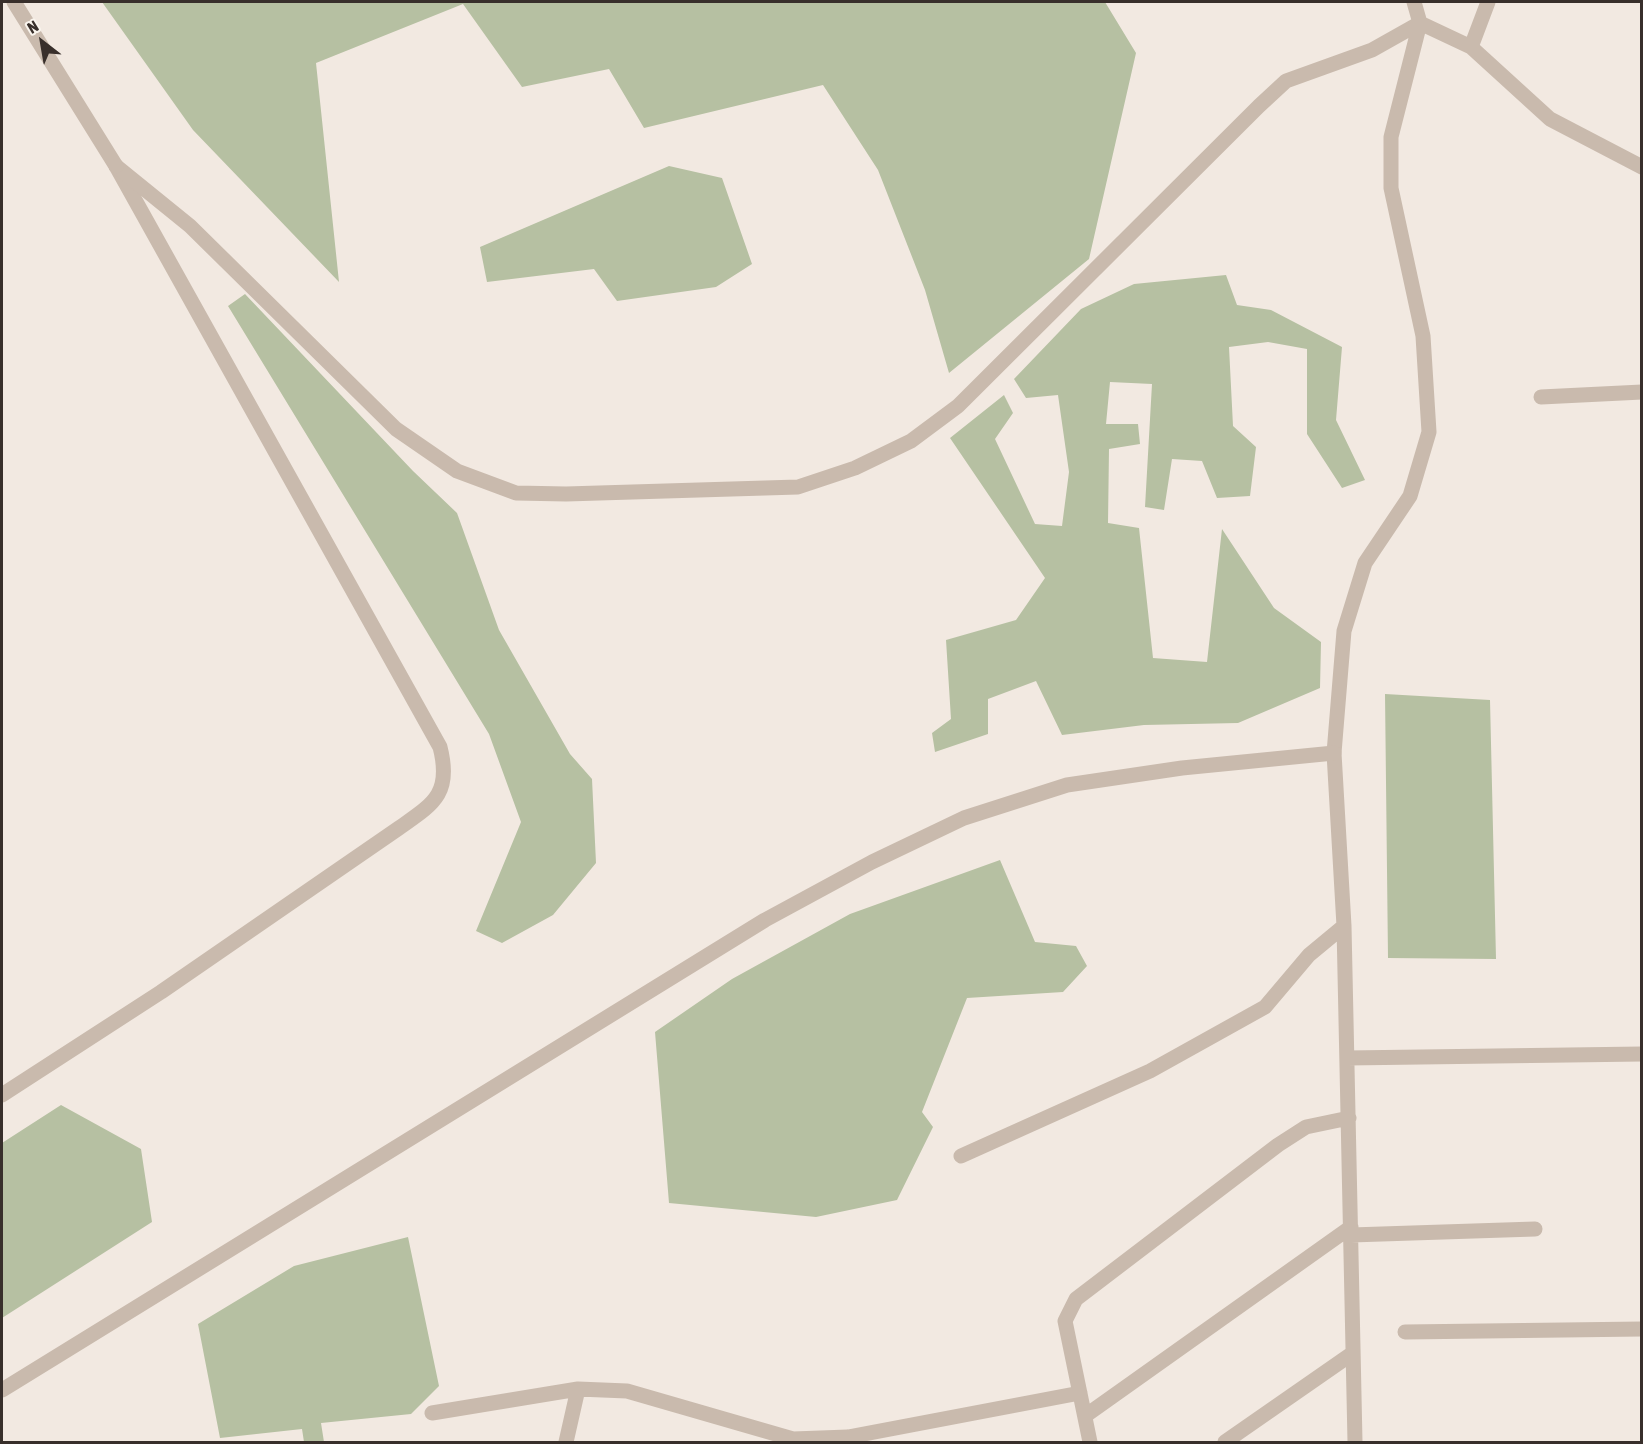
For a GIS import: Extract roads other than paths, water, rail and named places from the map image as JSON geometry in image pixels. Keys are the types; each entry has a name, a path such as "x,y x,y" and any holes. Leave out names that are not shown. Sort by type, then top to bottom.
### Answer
{"street":[{"path":"2,1095 161,992 433,804 444,781 440,747 116,166 14,2"},
{"path":"1355,1443 1344,926 1334,753 1344,631 1365,563 1410,496 1429,432 1423,336 1391,188 1391,137 1420,23 1414,2"},
{"path":"1471,47 1488,2"},
{"path":"116,166 190,226 396,429 457,471 516,493 566,494 798,487 855,468 912,441 958,406 1250,114 1286,81 1372,50 1420,23"},
{"path":"1420,23 1471,47 1550,119 1641,167"},
{"path":"1541,397 1641,392"},
{"path":"2,1390 765,920 872,862 964,818 1067,785 1182,768 1334,753"},
{"path":"961,1156 1150,1071 1265,1006 1309,955 1344,926"},
{"path":"1347,1058 1641,1054"},
{"path":"1090,1443 1065,1321 1076,1299 1278,1145 1306,1127 1349,1118"},
{"path":"1085,1416 1351,1231 1535,1229"},
{"path":"1405,1332 1641,1329"},
{"path":"1226,1443 1353,1353"},
{"path":"432,1413 578,1389 627,1391 793,1438 848,1437 1080,1393"},
{"path":"566,1443 578,1389"}]}
